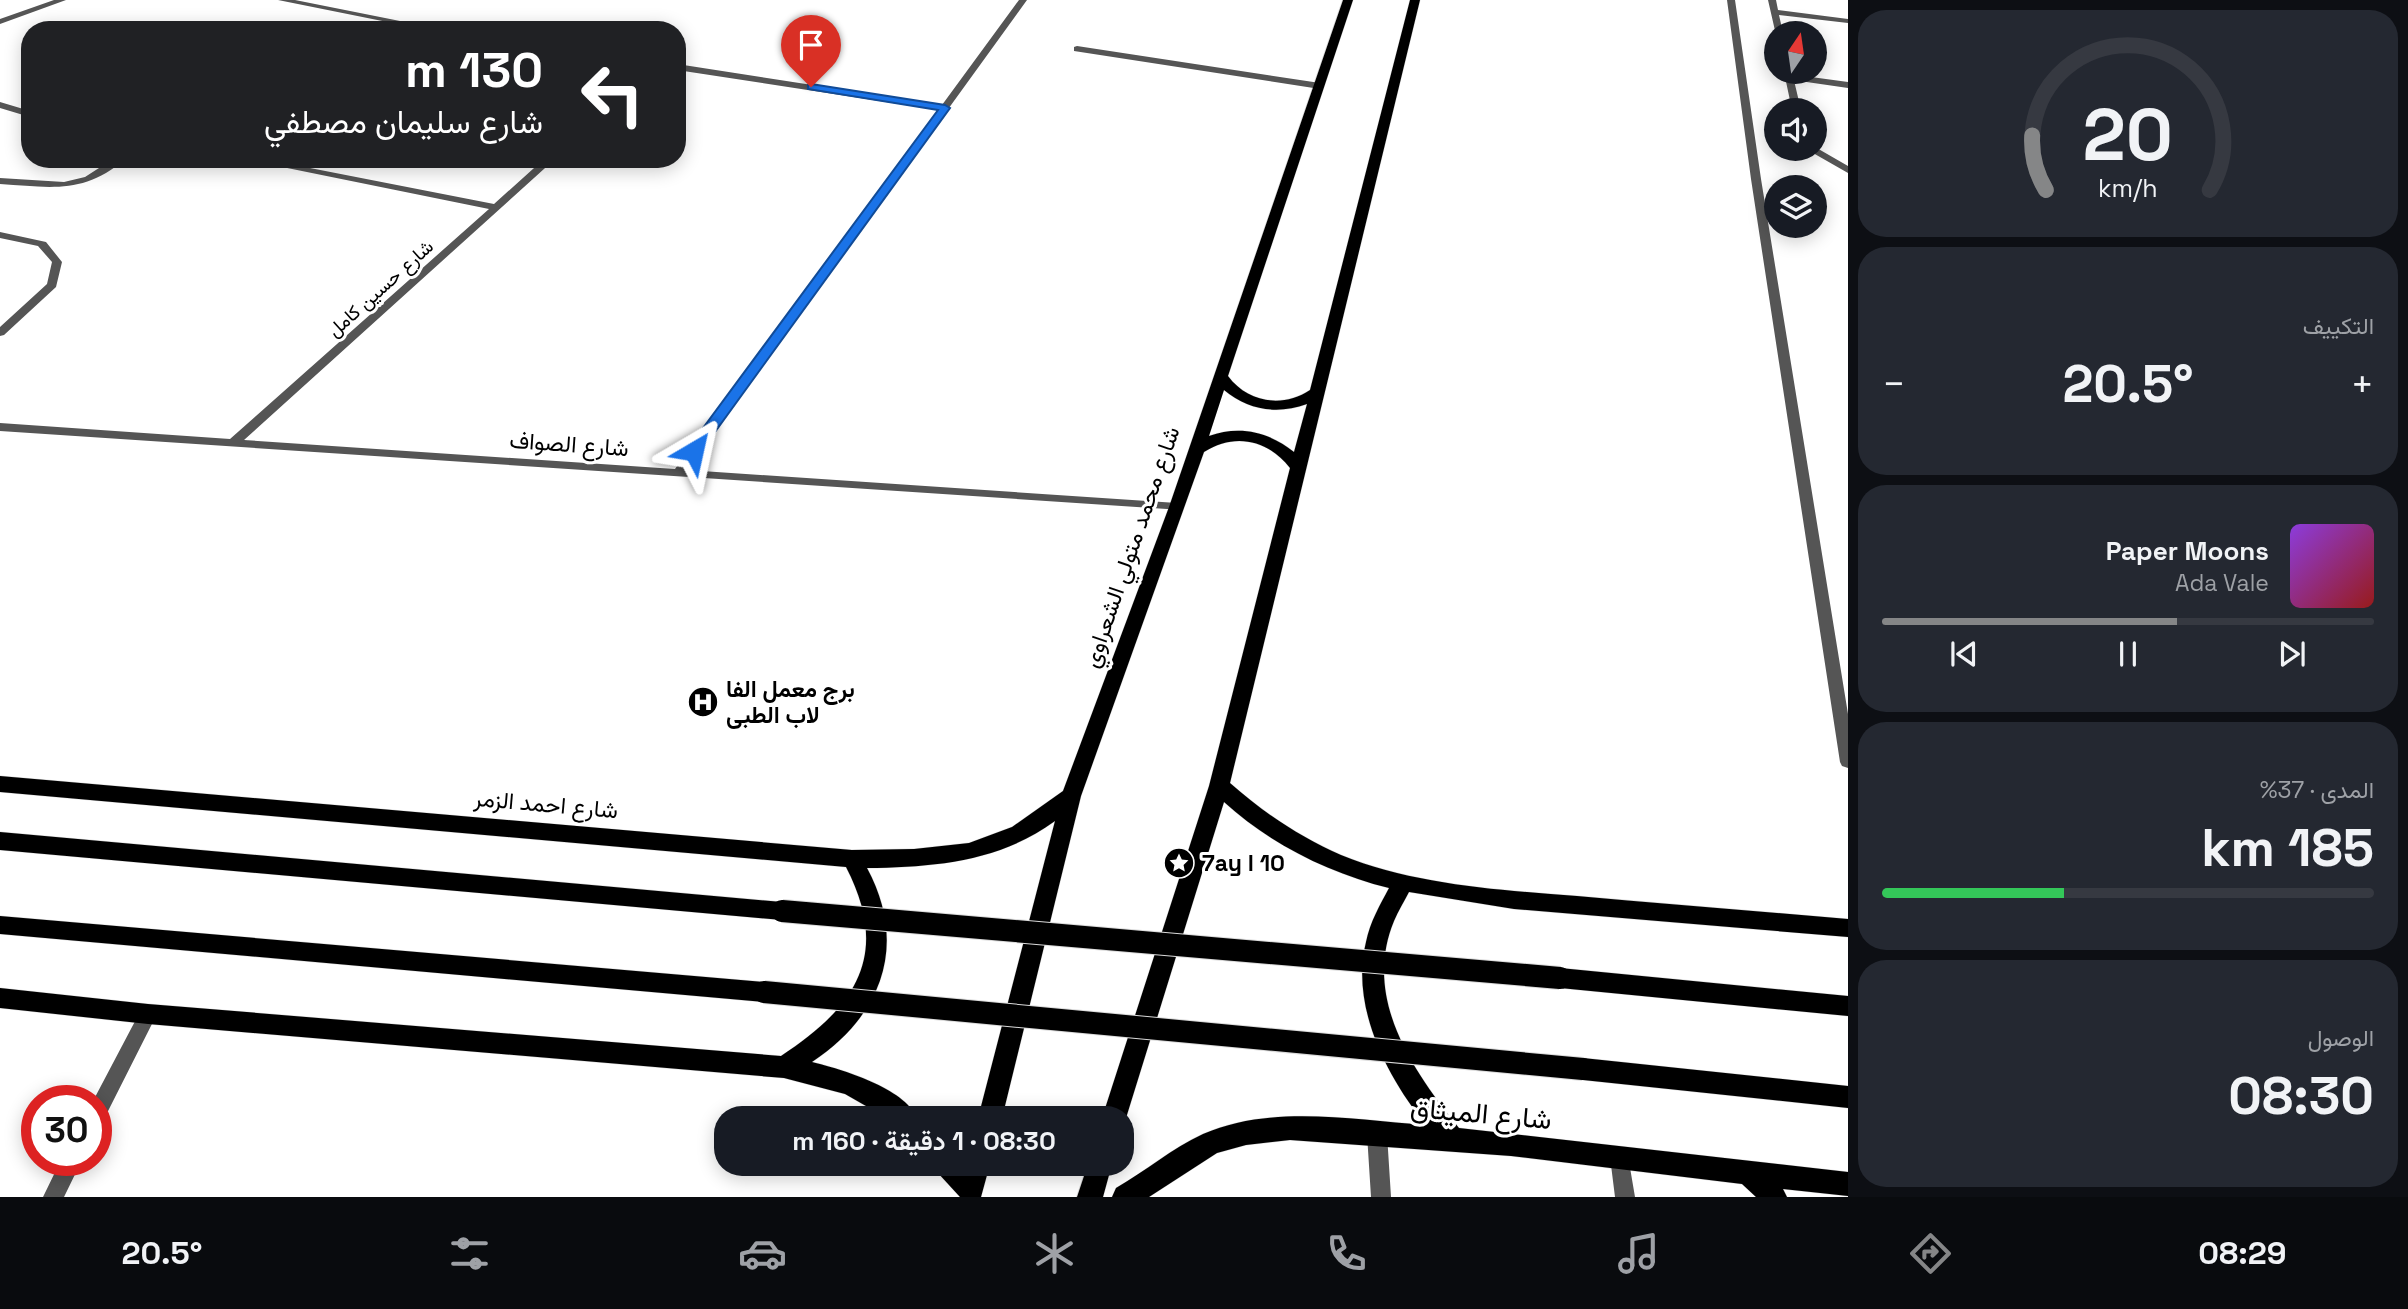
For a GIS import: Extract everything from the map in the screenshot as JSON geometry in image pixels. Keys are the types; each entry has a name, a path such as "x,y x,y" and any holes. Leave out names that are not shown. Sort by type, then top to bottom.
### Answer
{"main road":[{"name":"شارع محمد متولي الشعراوي","path":"993,1106 1071,796 1177,507 1348,0"},
{"path":"1118,1106 1219,786 1415,0"},
{"path":"1221,376 1233,392 1257,403 1300,403 1317,392"},
{"path":"1195,450 1206,441 1222,435 1260,438 1278,445 1290,455 1298,467"},
{"name":"شارع احمد الزمر","path":"0,785 852,859 923,859 959,855 992,846 1022,833 1049,816 1071,796"},
{"path":"1219,786 1256,818 1300,845 1349,867 1402,884 1503,899 1848,928"},
{"path":"0,841 1848,1006"},
{"path":"784,1067 812,1051 836,1031 855,1007 869,981 879,929 870,891 852,859"},
{"path":"1402,884 1381,924 1374,962 1377,1004 1392,1050 1417,1095 1453,1139"},
{"path":"0,925 764,992 1569,1067 1848,1097"},
{"path":"0,999 148,1014 784,1067 845,1082 873,1095 888,1106"},
{"name":"شارع الميثاق","path":"1125,1197 1152,1183 1184,1156 1223,1138 1264,1129 1309,1128 1453,1139 1848,1184"},
{"path":"1749,1173 1773,1197"},
{"path":"958,1176 971,1191 975,1176"},
{"path":"1090,1197 1096,1176"}],"street":[{"path":"0,22 62,0"},
{"path":"282,0 393,21"},
{"path":"678,472 1023,0"},
{"path":"1731,0 1756,179 1848,762"},
{"path":"1772,0 1777,21"},
{"path":"1775,12 1848,21"},
{"path":"1077,49 1320,86"},
{"path":"686,68 945,108"},
{"path":"1827,81 1848,85"},
{"path":"0,106 21,112"},
{"path":"1827,160 1848,170"},
{"path":"0,181 64,185 88,179 106,168"},
{"path":"294,168 496,207"},
{"name":"شارع حسين كامل","path":"233,443 540,168"},
{"path":"0,235 42,244 57,261 52,285 0,333"},
{"name":"شارع الصواف","path":"0,427 1177,507"},
{"path":"111,1085 148,1014"},
{"path":"1377,1133 1381,1197"},
{"path":"1620,1157 1625,1197"},
{"path":"53,1197 64,1176"}],"place":[{"name":"برج معمل الفا لاب الطبى","path":"703,702"},
{"name":"7ay l 10","path":"1179,863"}],"route":[{"path":"694,451 945,108 811,87"}]}
